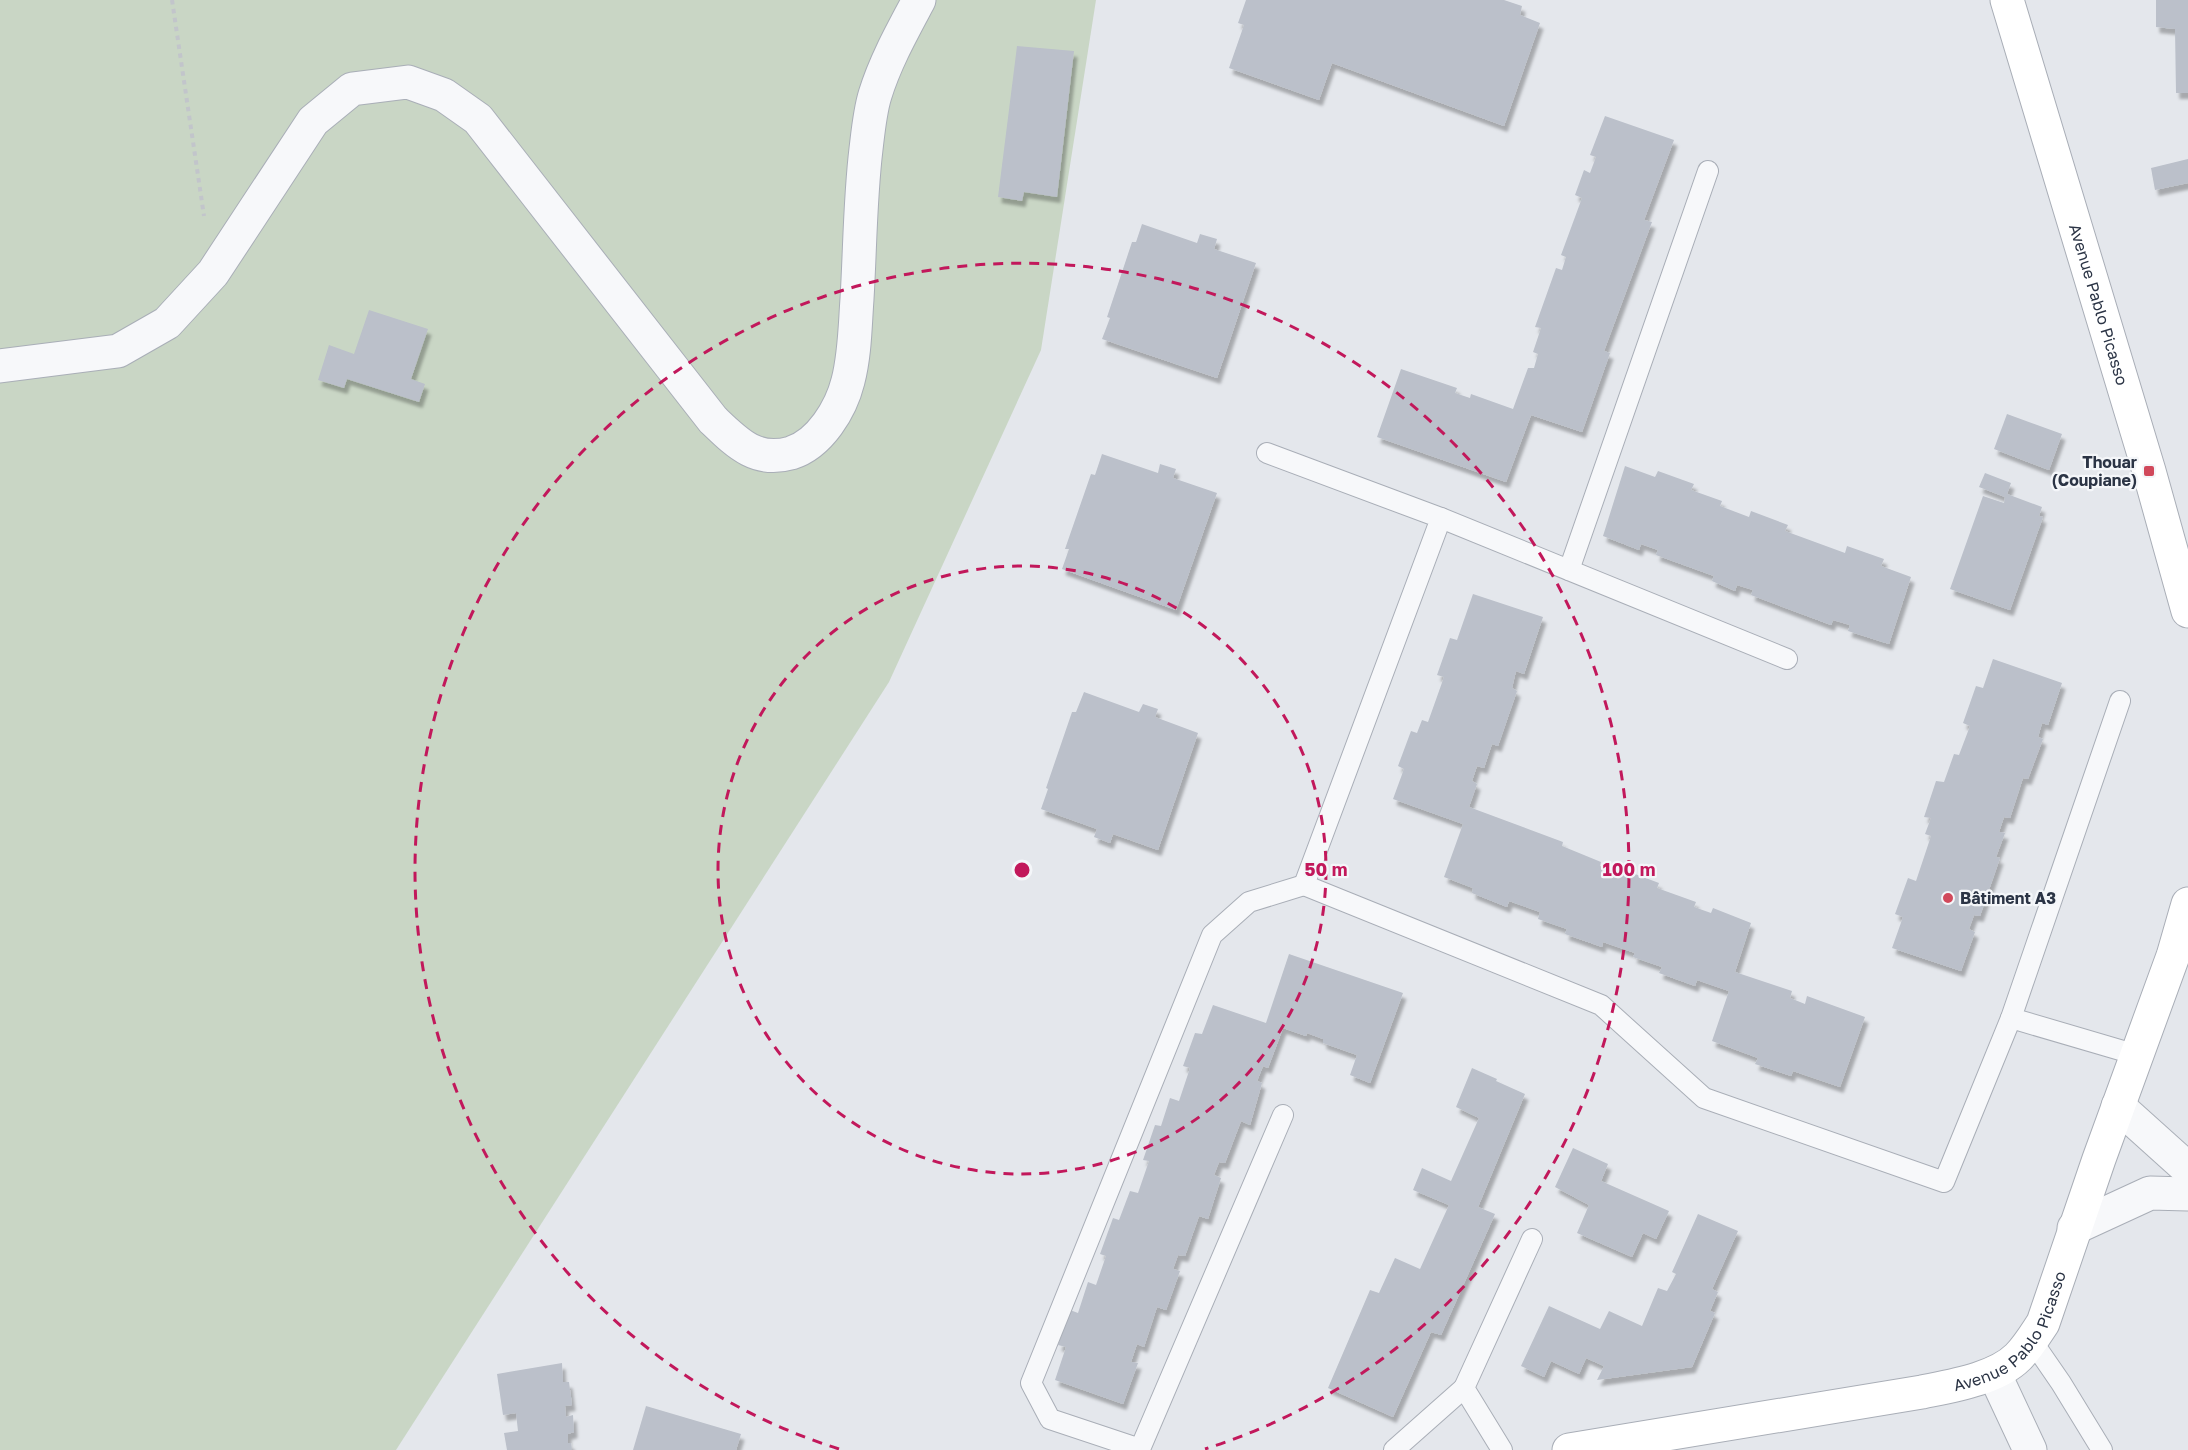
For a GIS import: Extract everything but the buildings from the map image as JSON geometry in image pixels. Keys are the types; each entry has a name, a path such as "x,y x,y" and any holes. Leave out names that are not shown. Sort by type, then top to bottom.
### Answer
{"main road":[{"name":"Avenue Pablo Picasso","path":"2007,0 2149,471 2188,610"},
{"name":"Avenue Pablo Picasso","path":"1569,1450 1922,1392 1994,1373 2016,1359 2032,1341 2043,1323 2074,1228 2173,956 2188,904"}],"street":[{"path":"0,366 118,351 166,323 213,273 313,121 351,89 408,82 444,95 478,119 713,420 736,442 755,453 771,457 802,449 816,440 836,410 848,382 854,347 866,149 875,96 899,38 919,0"},
{"path":"2118,1106 2188,1168"},
{"path":"2074,1228 2150,1193 2188,1194"},
{"path":"1994,1373 2030,1450"}],"lane":[{"path":"1569,570 1708,171"},
{"path":"1267,453 1441,518 1787,659"},
{"path":"1304,885 1441,518"},
{"path":"1283,1115 1140,1449 1050,1419 1030,1383 1212,935 1249,902 1304,885 1601,1005 1704,1098 1944,1182 2011,1018 2120,701"},
{"path":"2011,1018 2137,1056"},
{"path":"1394,1450 1464,1388 1532,1239"},
{"path":"2032,1341 2102,1450"},
{"path":"1464,1388 1502,1450"}],"path":[{"path":"172,0 204,216"}],"green space":[{"path":"0,0 1096,0 1041,350 889,682 396,1450 0,1450"}],"place":[{"name":"Thouar (Coupiane)","path":"2149,471"},
{"name":"Bâtiment A3","path":"1948,898"}]}
